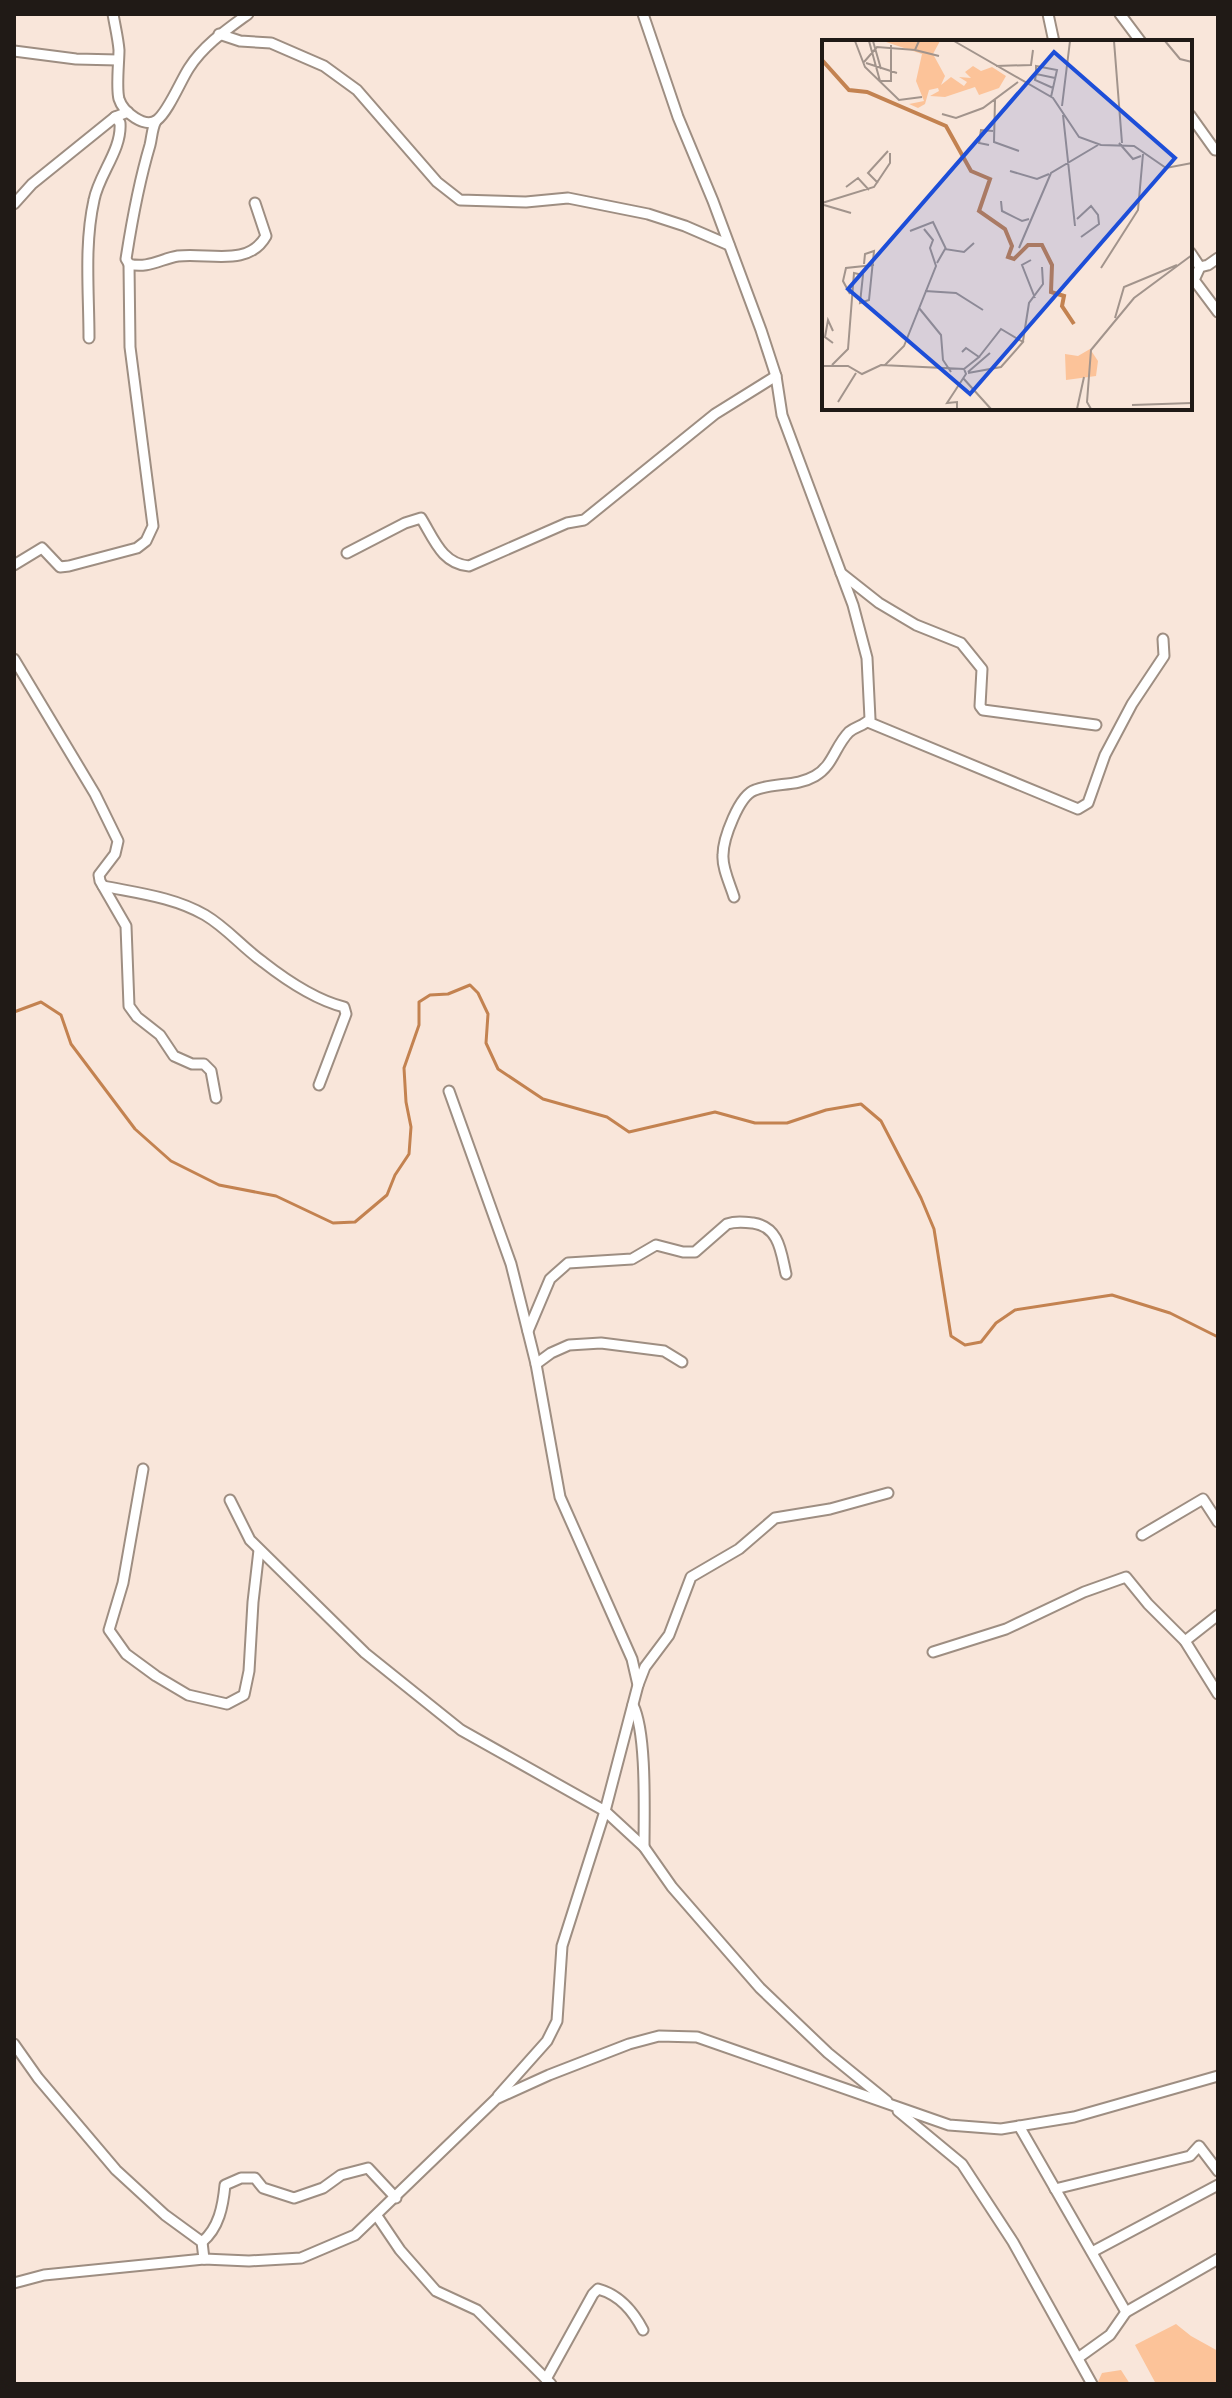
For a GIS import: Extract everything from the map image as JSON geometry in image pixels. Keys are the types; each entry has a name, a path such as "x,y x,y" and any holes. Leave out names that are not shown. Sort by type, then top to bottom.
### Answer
{"street":[{"path":"113,14 119,54 119,99 128,112 140,121 156,121"},
{"path":"14,565 42,548 60,567 69,566 137,548 150,534 153,526 130,347 129,264 126,259 141,176 153,135 153,124 191,65 219,34 248,14"},
{"path":"643,14 678,117 729,245 776,376 782,415 853,605 867,658 868,722"},
{"path":"1048,14 1054,40"},
{"path":"1120,14 1140,40"},
{"path":"219,34 240,41 271,43 324,66 357,90 437,182 460,200 526,202 568,198 648,214 729,245"},
{"path":"14,51 76,59 118,60"},
{"path":"14,204 32,184 115,117 128,112"},
{"path":"89,338 87,255 94,197 119,137 120,123 115,117"},
{"path":"1192,118 1218,150"},
{"path":"129,264 149,265 177,256 219,257 254,250 266,236 255,203"},
{"path":"1192,255 1200,267"},
{"path":"1200,267 1218,258"},
{"path":"1200,267 1194,280 1218,312"},
{"path":"347,553 413,519 421,518 447,559 456,565 469,566 567,523 584,520 715,414 776,376"},
{"path":"841,573 879,603 916,625 961,643 982,669 980,706 983,710 1096,725"},
{"path":"868,722 1078,809 1088,803 1105,755 1132,704 1164,656 1163,639"},
{"path":"14,659 113,826 118,841 115,854 99,875 126,926 129,1006 170,1046 174,1056 192,1064 204,1064 211,1071 216,1098"},
{"path":"734,897 722,857 726,837 746,796 753,790 793,785 815,776 829,765 849,733 868,722"},
{"path":"103,886 171,901 203,914 232,934 262,962 330,1003 344,1007 346,1014 319,1085"},
{"path":"449,1091 511,1264 536,1364 560,1497 632,1659 638,1685"},
{"path":"528,1331 550,1279 568,1263 632,1259 656,1245 695,1252 733,1222 763,1225 777,1237 786,1274"},
{"path":"536,1364 569,1345 601,1343 664,1351 682,1362"},
{"path":"143,1469 123,1583 109,1630 126,1654 156,1676 188,1695 227,1704 244,1695 249,1671 259,1550"},
{"path":"14,2283 44,2275 204,2259 249,2261 301,2258 355,2235 377,2216 496,2099 547,2041 557,2021 562,1946 605,1811 638,1685 645,1667 669,1635 691,1577 739,1549 775,1518 830,1509 888,1493"},
{"path":"1142,1535 1203,1499 1218,1522"},
{"path":"230,1500 250,1540 365,1653 461,1730 605,1811 644,1847 672,1887 760,1988 828,2053 962,2164 1013,2242 1092,2384"},
{"path":"933,1652 1006,1629 1084,1592 1126,1577 1185,1641 1218,1694"},
{"path":"1185,1641 1218,1615"},
{"path":"633,1705 638,1716 641,1743 644,1847"},
{"path":"496,2099 629,2044 659,2036 697,2037 949,2125 1001,2129 1074,2117 1218,2076"},
{"path":"14,2044 38,2078 116,2170 165,2215 202,2242 204,2259"},
{"path":"1019,2126 1126,2312"},
{"path":"1055,2189 1190,2156 1199,2146 1218,2171"},
{"path":"202,2242 211,2235 222,2208 225,2185 241,2178 255,2178 263,2188 294,2198 323,2188 341,2175 368,2168 396,2198"},
{"path":"1092,2252 1218,2185"},
{"path":"377,2216 400,2250 436,2291 477,2310 549,2381 598,2289 627,2305 643,2330"},
{"path":"1078,2358 1110,2335 1126,2312 1218,2259"}],"shaded area":[{"path":"1176,2324 1218,2351 1218,2384 1156,2384 1135,2345"},
{"path":"1121,2370 1130,2384 1097,2384 1102,2373"}],"waterway":[{"path":"14,1012 41,1002 61,1015 71,1044 135,1129 171,1161 219,1185 276,1196 333,1223 355,1222 387,1195 395,1175 409,1154 411,1127 404,1068 419,1025 419,1002 430,995 448,994 470,985 478,993 488,1014 486,1043 498,1069 543,1099 607,1117 629,1132 715,1112 755,1123 787,1123 826,1110 861,1104 881,1121 921,1198 934,1229 951,1336 965,1345 981,1342 996,1323 1015,1310 1112,1295 1170,1313 1218,1337"}]}
